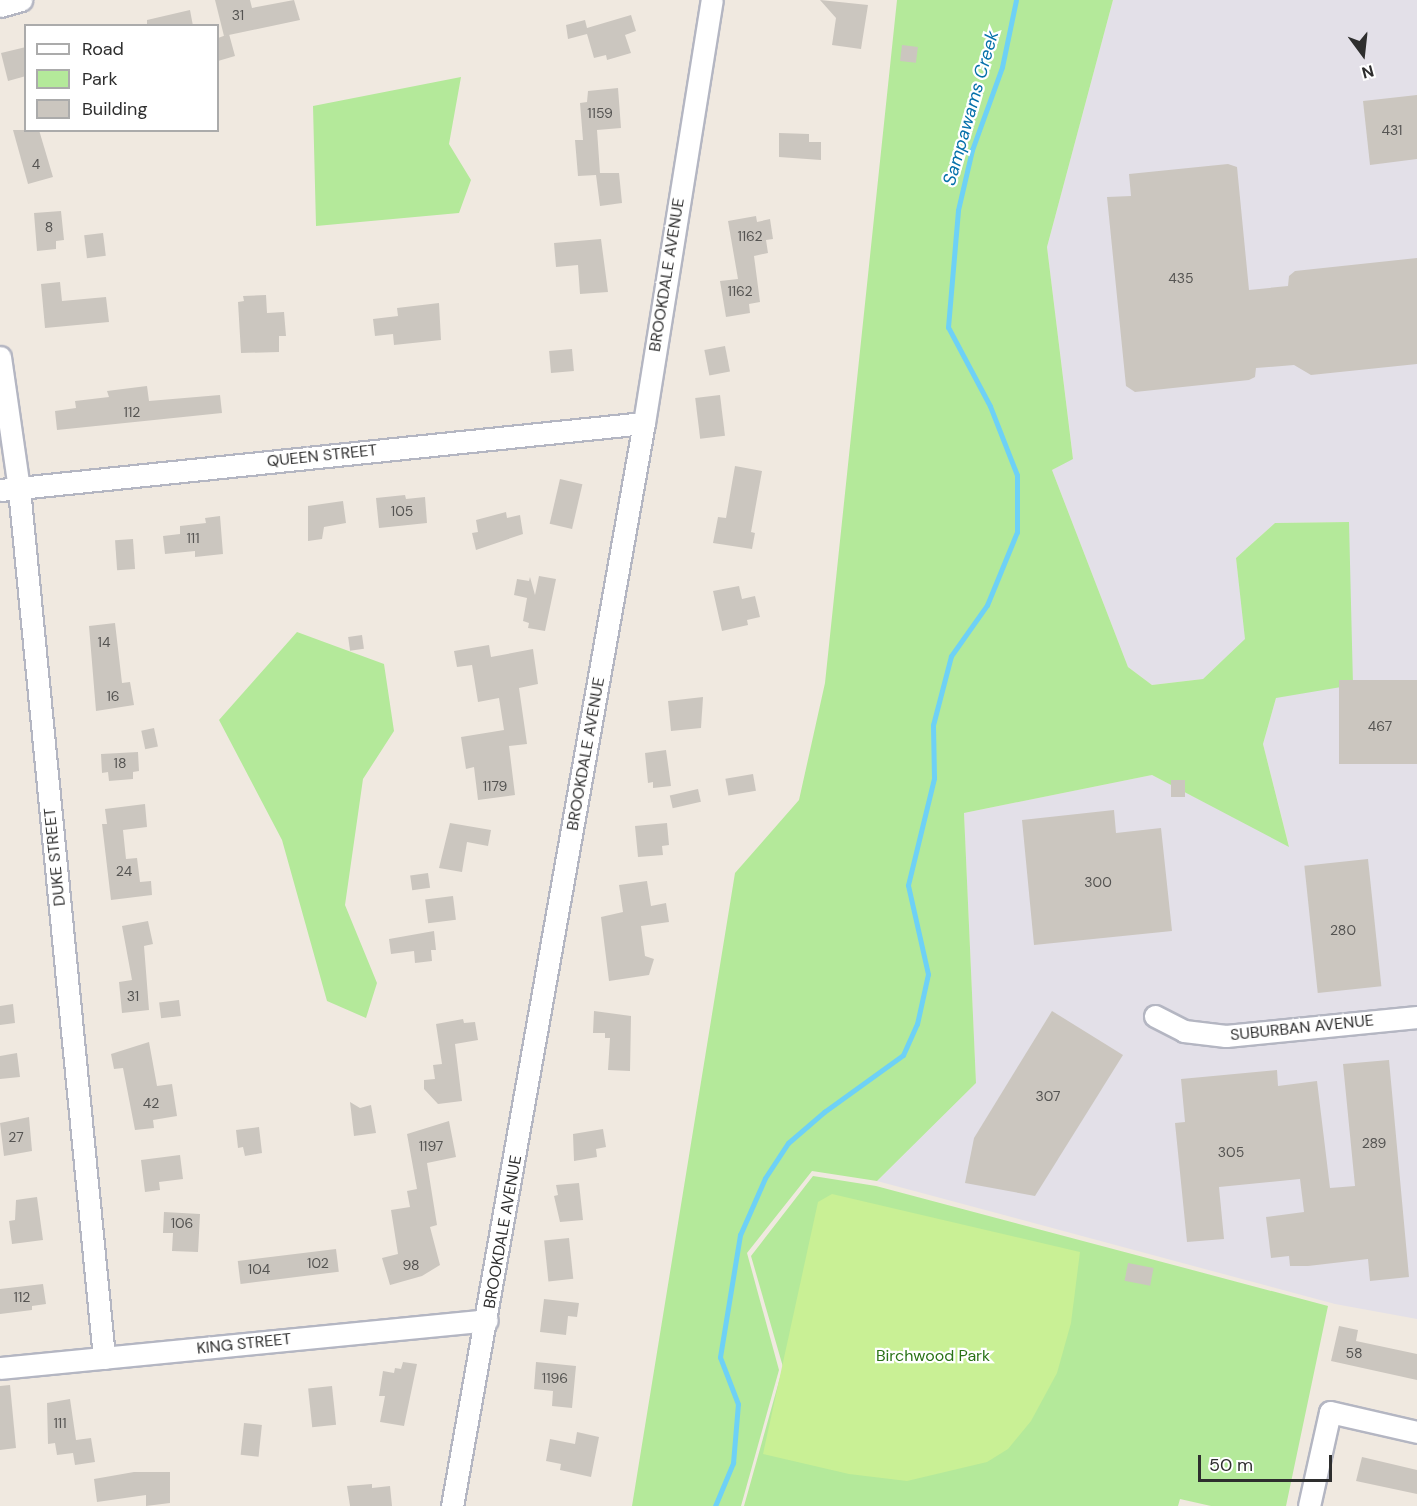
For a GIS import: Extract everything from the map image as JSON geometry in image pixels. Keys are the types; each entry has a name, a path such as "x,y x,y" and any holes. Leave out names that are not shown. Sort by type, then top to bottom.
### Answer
{"street":[{"path":"0,6 21,0"},
{"name":"BROOKDALE AVENUE","path":"452,1506 487,1320 644,423 712,0"},
{"name":"DUKE STREET","path":"0,357 9,489 104,1358"},
{"name":"QUEEN STREET","path":"9,489 644,423"},
{"name":"SUBURBAN AVENUE","path":"1155,1016 1184,1031 1226,1036 1417,1017"},
{"name":"KING STREET","path":"0,1368 487,1320"},
{"path":"1309,1506 1330,1413 1417,1432"}],"shaded area":[{"path":"1113,0 1417,0 1417,1319 1335,1304 877,1181 976,1083 964,813 1152,775 1289,846 1263,744 1276,698 1349,522 1275,523 1236,558 1246,639 1203,679 1152,685 1128,667 1052,470 1073,458 1047,247"}],"green space":[{"path":"897,0 1113,0 1047,247 1073,459 1052,470 1128,667 1152,685 1203,679 1245,639 1236,558 1275,523 1349,522 1353,685 1276,698 1263,744 1289,847 1152,775 964,813 976,1083 877,1181 812,1171 747,1253 779,1370 741,1506 632,1506 735,873 799,800 825,683"},
{"path":"461,77 449,144 471,180 459,213 316,226 313,106"},
{"path":"297,632 384,664 394,731 363,779 345,905 377,983 366,1018 327,1001 282,840 219,720"},
{"name":"Birchwood Park","path":"813,1176 876,1186 1328,1306 1286,1506 1211,1506 1180,1499 1178,1506 744,1506 783,1367 751,1256"},
{"path":"832,1194 1080,1252 1071,1323 1057,1373 1031,1421 1008,1449 987,1462 907,1481 849,1474 763,1454 818,1202"}],"building":[{"path":"215,0 250,0 252,8 294,0 300,20 224,36"},
{"path":"820,0 868,5 861,49 832,45 836,18"},
{"path":"190,10 193,24 147,24 147,20"},
{"path":"631,15 636,31 625,35 631,53 607,60 606,55 594,58 587,34 568,39 566,25 585,20 587,28"},
{"path":"229,34 235,56 219,61 219,38"},
{"path":"902,45 918,47 916,63 900,61"},
{"path":"24,47 24,77 8,81 1,53"},
{"path":"618,88 621,128 597,130 600,173 619,173 622,203 600,206 596,175 578,176 575,140 583,140 580,103 587,102 588,91"},
{"path":"1417,95 1417,159 1370,165 1363,101"},
{"path":"13,130 40,132 53,177 28,184"},
{"path":"779,133 809,134 809,142 821,142 821,160 779,157"},
{"path":"1228,164 1237,167 1249,290 1288,286 1289,276 1295,271 1417,258 1417,364 1311,375 1294,365 1256,368 1255,377 1249,380 1135,392 1126,386 1107,197 1131,196 1129,174"},
{"path":"61,211 64,240 56,241 56,249 37,251 34,213"},
{"path":"756,216 757,222 770,219 773,239 766,240 768,253 754,256 760,302 749,304 750,313 726,317 720,281 738,279 728,221"},
{"path":"103,233 106,256 87,258 84,235"},
{"path":"601,239 608,292 580,294 578,265 556,267 554,243"},
{"path":"60,282 62,301 106,297 109,322 45,328 41,284"},
{"path":"266,295 267,313 284,312 286,336 279,336 279,352 241,353 238,302 244,301 243,296"},
{"path":"439,303 441,340 394,345 393,334 375,336 373,319 398,316 397,308"},
{"path":"725,346 730,372 709,376 704,350"},
{"path":"572,349 574,371 551,373 549,351"},
{"path":"147,386 149,401 220,395 222,413 57,430 55,411 76,408 75,401 109,397 107,391"},
{"path":"720,395 725,436 700,439 695,398"},
{"path":"735,466 762,471 751,532 755,533 752,549 713,543 718,517 726,518"},
{"path":"560,479 582,484 572,529 550,524"},
{"path":"405,495 406,499 425,497 427,523 379,528 376,498"},
{"path":"343,501 346,523 324,527 322,539 308,541 308,506"},
{"path":"506,512 507,518 520,515 523,534 476,550 472,533 478,532 476,520"},
{"path":"220,516 223,554 195,557 195,551 165,554 163,536 180,534 180,526 206,523 205,518"},
{"path":"133,539 135,569 117,570 115,540"},
{"path":"539,576 556,579 545,631 528,628 529,623 523,621 527,598 514,595 517,579 529,581 530,577 535,595"},
{"path":"739,586 742,599 755,596 760,617 747,620 748,625 722,631 713,591"},
{"path":"115,623 122,683 130,682 134,705 96,711 89,626"},
{"path":"362,635 364,649 350,651 348,637"},
{"path":"489,645 491,657 533,649 538,684 519,688 527,744 509,746 515,795 478,800 474,767 466,769 461,737 504,730 499,698 478,702 472,665 457,667 454,651"},
{"path":"1339,680 1417,680 1417,764 1339,764"},
{"path":"703,697 701,728 671,731 668,701"},
{"path":"154,728 158,747 145,749 141,731"},
{"path":"666,750 671,786 653,788 653,782 648,783 645,753"},
{"path":"138,752 139,771 133,772 133,779 109,781 108,772 102,773 101,754"},
{"path":"753,774 756,791 728,796 725,779"},
{"path":"1171,780 1185,780 1185,797 1171,797"},
{"path":"698,789 701,802 673,808 670,796"},
{"path":"145,804 147,827 123,830 126,859 137,858 140,882 151,881 152,895 111,900 102,824 107,824 105,809"},
{"path":"1114,810 1116,833 1161,828 1172,931 1034,945 1022,820"},
{"path":"450,823 491,830 488,846 467,842 462,872 439,868"},
{"path":"667,823 669,845 662,846 663,855 638,857 635,826"},
{"path":"1368,859 1381,986 1318,993 1304,866"},
{"path":"428,873 430,888 412,890 410,876"},
{"path":"647,881 651,906 666,903 669,922 641,926 645,956 654,959 649,975 609,981 601,917 623,912 619,885"},
{"path":"453,896 456,920 428,923 425,899"},
{"path":"148,921 153,944 144,946 149,1010 122,1013 119,982 132,980 122,926"},
{"path":"434,931 436,950 431,950 432,961 415,963 414,951 391,954 389,939"},
{"path":"179,1000 181,1016 161,1018 159,1002"},
{"path":"13,1004 15,1023 0,1025 0,1006"},
{"path":"594,1011 631,1016 630,1071 608,1070 610,1038 605,1038 605,1033 593,1033"},
{"path":"1052,1011 1123,1055 1035,1196 965,1183 974,1138"},
{"path":"463,1019 464,1023 475,1022 478,1040 455,1044 462,1101 438,1104 424,1089 424,1080 435,1079 433,1065 442,1064 436,1024"},
{"path":"149,1042 157,1086 172,1084 177,1116 153,1120 154,1128 135,1130 123,1068 114,1069 111,1054"},
{"path":"17,1053 20,1077 0,1079 0,1056"},
{"path":"1389,1060 1409,1277 1370,1281 1368,1259 1290,1266 1289,1256 1271,1258 1266,1217 1304,1212 1300,1179 1219,1187 1224,1239 1187,1242 1175,1123 1185,1122 1181,1079 1277,1070 1278,1086 1317,1081 1330,1188 1355,1186 1343,1064"},
{"path":"350,1102 360,1108 371,1105 376,1133 354,1136"},
{"path":"29,1117 32,1151 4,1156 0,1123"},
{"path":"449,1121 456,1157 427,1163 437,1225 430,1227 440,1265 422,1276 390,1285 382,1258 398,1254 391,1210 410,1207 407,1191 417,1189 407,1134"},
{"path":"259,1127 262,1153 245,1156 243,1147 238,1148 236,1130"},
{"path":"603,1129 606,1147 596,1149 597,1157 574,1161 573,1134"},
{"path":"180,1155 183,1179 159,1182 160,1190 145,1192 141,1160"},
{"path":"579,1183 583,1220 560,1222 554,1196 558,1195 556,1185"},
{"path":"37,1197 43,1240 12,1244 9,1221 15,1220 16,1200"},
{"path":"164,1212 200,1214 198,1252 172,1251 173,1233 163,1233"},
{"path":"569,1238 573,1279 548,1281 544,1241"},
{"path":"336,1249 339,1272 241,1284 238,1261"},
{"path":"1128,1263 1154,1268 1150,1286 1125,1281"},
{"path":"43,1284 46,1304 32,1306 32,1310 0,1314 0,1289"},
{"path":"544,1299 579,1303 577,1317 568,1316 566,1335 540,1332"},
{"path":"1339,1326 1358,1330 1356,1341 1417,1354 1417,1380 1331,1361"},
{"path":"403,1362 417,1364 404,1426 380,1422 385,1396 379,1396 383,1371 394,1373 395,1368 401,1369"},
{"path":"536,1362 576,1366 572,1408 552,1406 553,1391 534,1389"},
{"path":"10,1385 16,1448 0,1450 0,1386"},
{"path":"332,1386 336,1425 312,1427 308,1389"},
{"path":"70,1399 76,1440 91,1438 95,1462 75,1465 73,1453 57,1455 55,1443 48,1444 47,1403"},
{"path":"244,1423 262,1425 259,1457 241,1455"},
{"path":"577,1432 599,1437 591,1477 560,1470 561,1464 546,1461 550,1439 575,1444"},
{"path":"1362,1457 1417,1470 1417,1494 1356,1481"},
{"path":"134,1472 170,1472 170,1503 146,1506 146,1495 97,1502 94,1479"},
{"path":"372,1484 372,1488 390,1486 392,1506 350,1506 347,1486"}],"waterway":[{"name":"Sampawams Creek","path":"715,1506 733,1463 738,1404 720,1357 740,1235 765,1178 788,1143 824,1112 903,1055 917,1024 928,974 908,885 934,778 933,725 951,656 987,605 1017,532 1017,475 990,406 948,327 958,210 972,150 1002,67 1016,0"}]}
